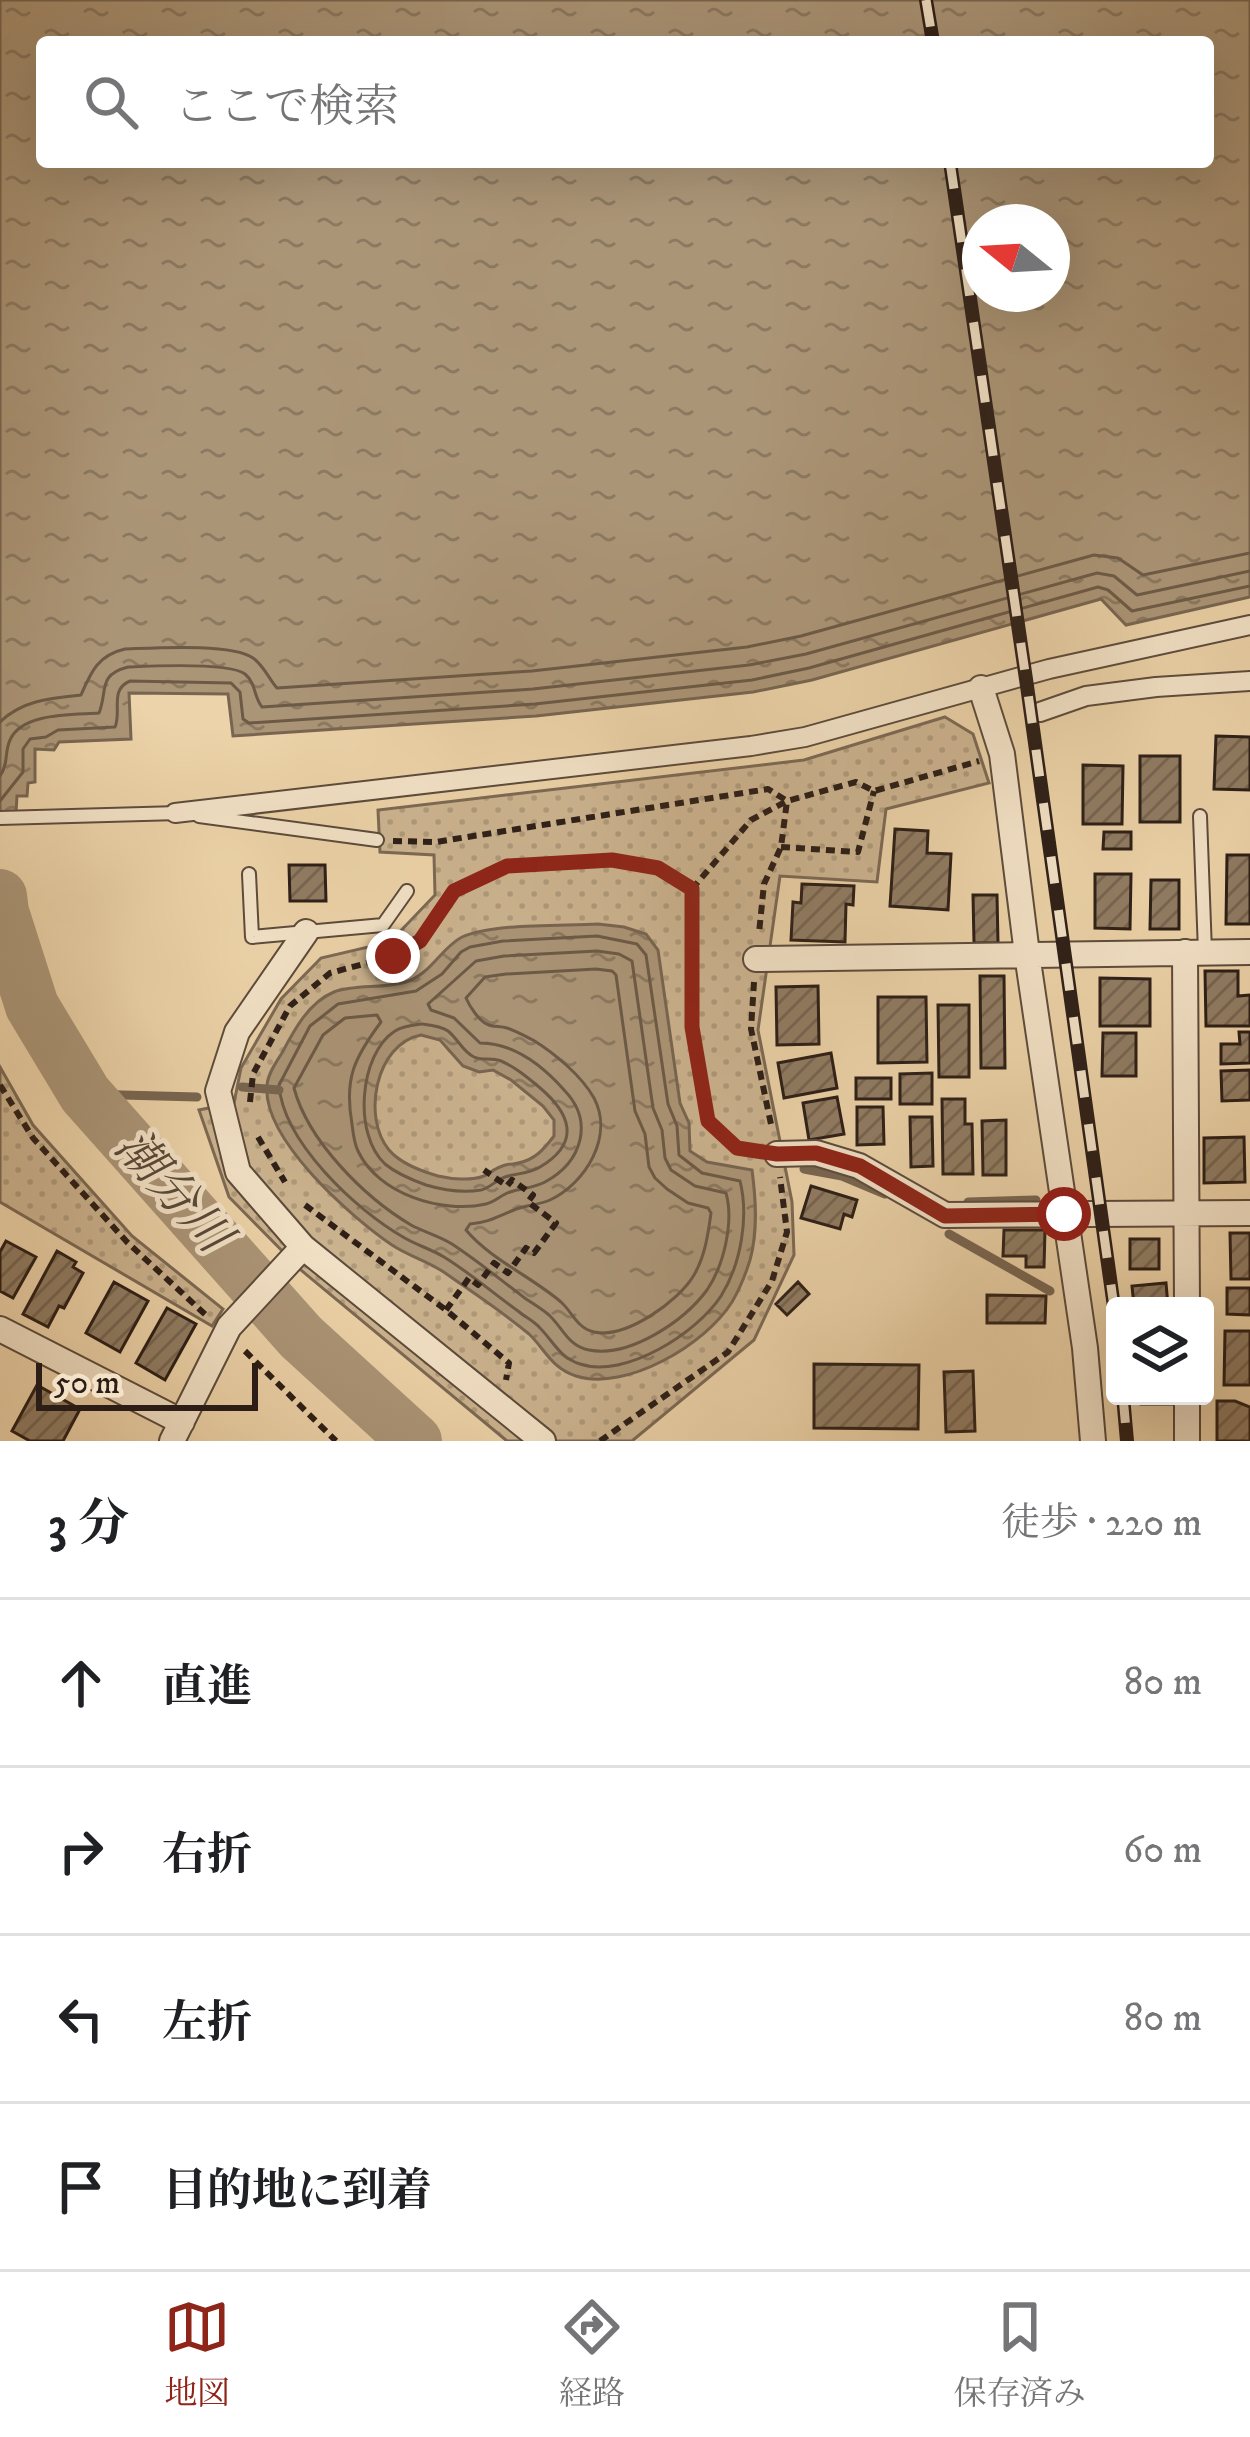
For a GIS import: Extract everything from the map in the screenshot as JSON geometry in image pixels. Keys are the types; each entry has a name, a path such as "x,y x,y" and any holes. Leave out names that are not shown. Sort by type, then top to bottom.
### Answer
{"street":[{"path":"175,813 805,737 1139,647 1250,625"},
{"path":"1040,712 1086,696 1250,681"},
{"path":"981,688 1002,754 1085,1348 1093,1441"},
{"path":"306,932 237,1033 218,1091 238,1172 296,1254 543,1441"},
{"path":"1187,1297 1195,952"},
{"path":"756,959 1250,952"},
{"path":"777,1154 816,1153 860,1166 945,1216 1250,1213"},
{"path":"0,1329 177,1432 228,1330 296,1254"},
{"path":"1187,1405 1187,1441"}],"lane":[{"path":"0,818 175,813 377,840"},
{"path":"1195,952 1200,816"},
{"path":"249,874 252,937 383,925 407,891"}],"path":[{"path":"777,1154 737,1148 708,1121 692,1027 692,889 751,820 787,801 856,782 874,791 1002,754"},
{"path":"377,840 436,842 768,789 787,801"},
{"path":"782,847 858,852 874,791"},
{"path":"600,1441 728,1352 772,1281 787,1232 777,1154 751,1029 764,884 782,847 787,801"},
{"path":"250,1114 254,1074 290,1006 330,973 393,956 420,941 454,891 507,866 612,860 658,868 692,889"},
{"path":"0,1085 33,1138 127,1242 228,1330 336,1441"},
{"path":"252,1126 295,1198 509,1363 501,1407"},
{"path":"446,1310 469,1278 478,1285 494,1263 508,1274 526,1248 534,1253 556,1223 528,1202 533,1195 512,1180 507,1186 484,1170"}],"shaded area":[{"path":"945,717 973,734 989,783 886,809 877,882 780,876 758,1030 792,1202 794,1255 754,1340 632,1441 507,1441 302,1271 229,1197 199,1110 234,1103 241,1068 281,999 321,958 390,942 435,895 434,855 380,852 378,810 804,760"},
{"path":"0,1067 33,1125 132,1236 223,1309 212,1326 0,1202"}],"water":[{"path":"0,0 1250,0 1250,597 1126,625 1101,599 812,680 753,692 536,716 233,736 228,694 129,693 131,739 59,742 54,750 35,749 35,782 28,783 27,796 17,796 16,813 0,812"},
{"path":"598,924 646,934 658,950 690,1151 707,1162 752,1170 755,1204 750,1260 735,1297 720,1318 663,1361 618,1377 596,1379 560,1368 500,1311 354,1216 294,1152 269,1106 267,1085 303,1018 334,992 406,982 462,937 475,933","holes":["421,1035 440,1040 463,1066 479,1072 493,1070 543,1106 554,1120 554,1136 539,1153 484,1176 461,1179 418,1169 389,1150 376,1120 375,1102 384,1067 405,1041"]}],"building":[{"path":"1216,736 1250,737 1250,790 1214,789"},
{"path":"1140,756 1180,756 1180,822 1140,822"},
{"path":"1083,765 1123,766 1122,824 1083,824"},
{"path":"895,829 928,831 927,853 951,854 948,910 890,906"},
{"path":"1104,832 1131,832 1131,849 1103,849"},
{"path":"1227,855 1250,855 1250,924 1226,924"},
{"path":"289,865 325,865 326,901 290,901"},
{"path":"1095,874 1131,874 1130,929 1095,928"},
{"path":"1151,880 1179,880 1179,929 1150,929"},
{"path":"802,884 854,886 853,905 846,904 845,942 791,940 793,902 801,903"},
{"path":"973,895 997,895 998,943 974,943"},
{"path":"1205,971 1238,971 1238,996 1250,995 1250,1026 1206,1026"},
{"path":"980,976 1004,976 1005,1068 981,1068"},
{"path":"1100,978 1150,979 1150,1026 1100,1026"},
{"path":"818,986 819,1044 777,1045 776,987"},
{"path":"878,997 926,997 927,1062 878,1063"},
{"path":"938,1005 969,1005 969,1077 939,1077"},
{"path":"1239,1032 1250,1032 1250,1063 1221,1064 1221,1044 1240,1044"},
{"path":"1103,1033 1136,1033 1136,1076 1102,1076"},
{"path":"831,1053 837,1088 784,1098 778,1063"},
{"path":"1250,1070 1250,1100 1222,1101 1221,1071"},
{"path":"932,1073 932,1104 900,1104 900,1074"},
{"path":"856,1078 891,1078 891,1099 856,1099"},
{"path":"837,1097 844,1134 809,1140 803,1103"},
{"path":"942,1099 965,1099 965,1124 972,1124 973,1174 943,1174"},
{"path":"857,1107 883,1107 884,1144 857,1145"},
{"path":"910,1117 932,1117 933,1166 911,1167"},
{"path":"1006,1120 1006,1175 983,1175 982,1121"},
{"path":"1244,1137 1245,1182 1204,1183 1204,1138"},
{"path":"811,1186 857,1200 852,1217 844,1214 840,1229 801,1218"},
{"path":"1004,1230 1045,1230 1044,1267 1026,1267 1026,1256 1003,1256"},
{"path":"1230,1233 1250,1233 1250,1279 1231,1279"},
{"path":"1130,1239 1159,1239 1159,1269 1130,1269"},
{"path":"6,1241 36,1257 13,1298 0,1291 0,1252"},
{"path":"57,1251 76,1262 73,1267 83,1273 48,1327 23,1314"},
{"path":"114,1282 148,1301 120,1352 86,1333"},
{"path":"798,1282 809,1294 787,1315 776,1304"},
{"path":"1166,1283 1167,1297 1133,1297 1132,1286"},
{"path":"1227,1288 1250,1288 1250,1315 1227,1314"},
{"path":"987,1295 1046,1296 1045,1323 987,1323"},
{"path":"167,1308 196,1324 165,1380 136,1363"},
{"path":"1225,1331 1250,1331 1250,1385 1224,1385"},
{"path":"814,1364 919,1365 918,1429 814,1428"},
{"path":"973,1371 975,1431 946,1432 944,1372"},
{"path":"37,1385 80,1409 63,1441 30,1441 12,1431"},
{"path":"1217,1401 1250,1407 1250,1441 1217,1441"}],"waterway":[{"name":"潮分川","path":"0,896 32,1006 85,1094 301,1337 415,1441"},
{"path":"242,1087 279,1090"},
{"path":"85,1094 197,1097"},
{"path":"804,1169 842,1176 885,1194"},
{"path":"968,1202 1036,1200"},
{"path":"949,1234 1050,1291"}],"railway":[{"path":"926,0 932,36"},
{"path":"951,168 1113,1297"},
{"path":"1124,1405 1127,1441"}],"route":[{"path":"393,956 420,941 454,891 507,866 612,860 658,868 692,889 692,1027 708,1121 737,1148 816,1153 860,1166 945,1216 1064,1214"}]}
